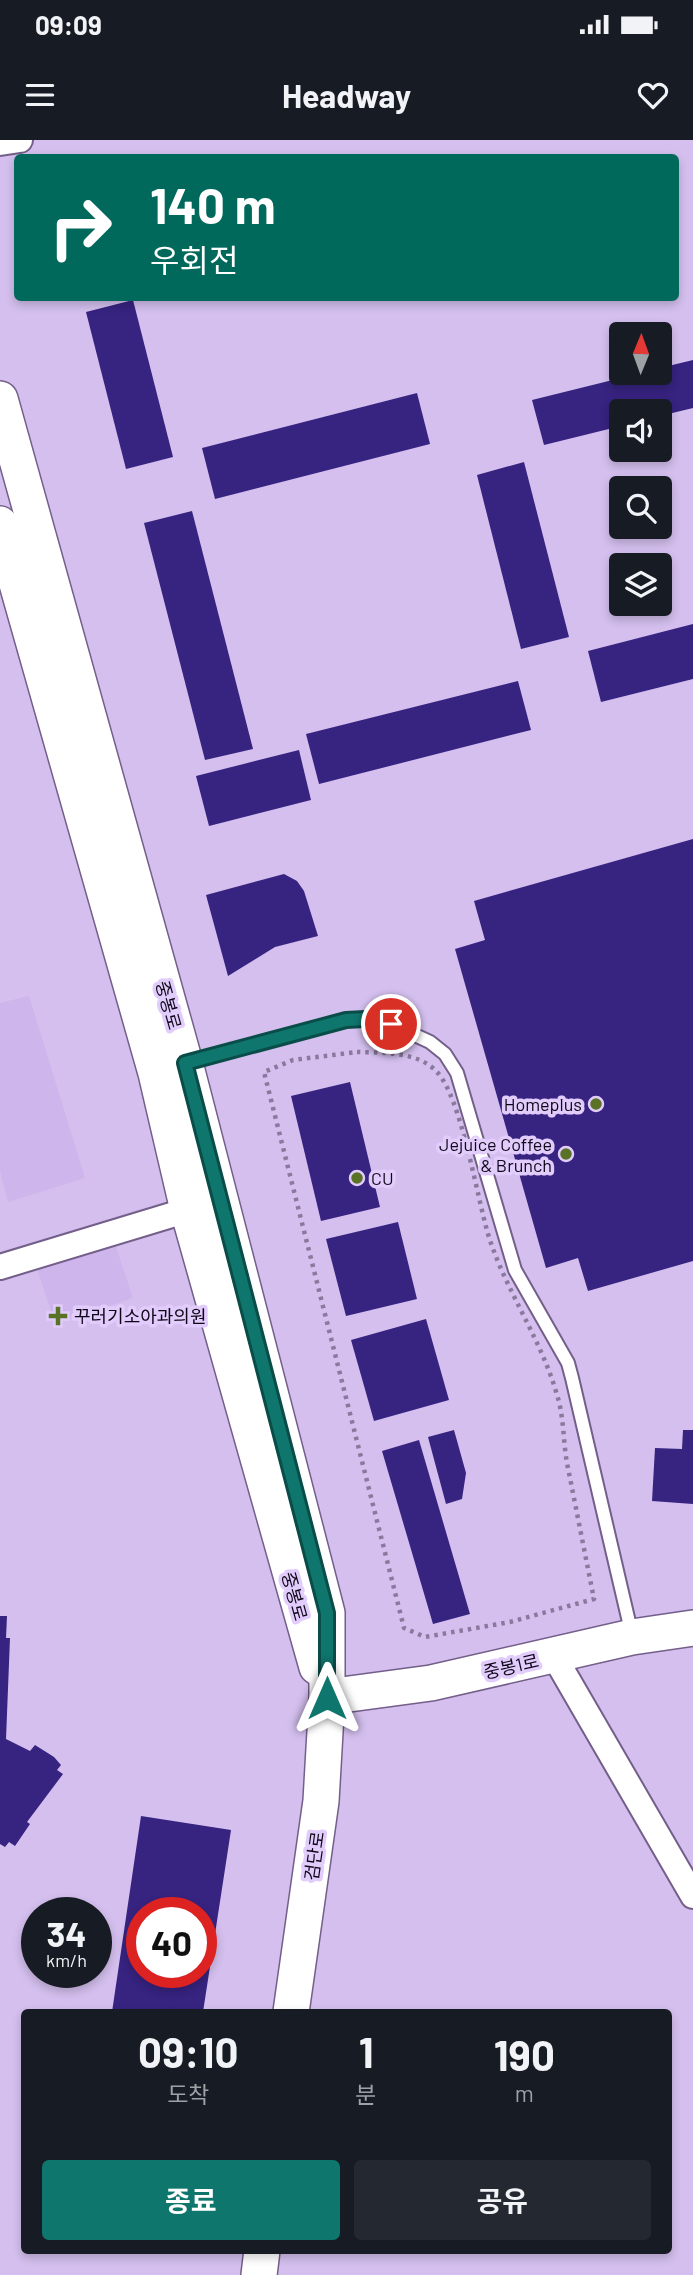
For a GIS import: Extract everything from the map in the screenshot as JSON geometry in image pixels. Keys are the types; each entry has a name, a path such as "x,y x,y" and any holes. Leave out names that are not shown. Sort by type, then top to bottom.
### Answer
{"street":[{"path":"0,143 20,140"},
{"name":"중봉로","path":"0,399 171,1068 327,1613 327,1698"},
{"name":"중봉로","path":"0,524 8,586 171,1068 188,1210 301,1618 327,1698"},
{"path":"0,1267 188,1210"},
{"name":"중봉1로","path":"327,1698 431,1683 632,1637 693,1628"},
{"path":"554,1656 693,1896"},
{"name":"검단로","path":"291,2009 321,1801 327,1698"},
{"path":"258,2275 261,2254"}],"lane":[{"path":"171,1068 323,1025 365,1019 412,1031 445,1054 465,1093 515,1270 568,1363 632,1637"}],"path":[{"path":"357,1052 395,1054 422,1061 439,1072 453,1103 488,1234 507,1286 534,1336 558,1396 567,1460 594,1599 510,1622 425,1637 404,1628 264,1072 293,1060 357,1052"}],"shaded area":[{"path":"29,996 85,1178 8,1202 0,1171 0,1003"},
{"path":"114,1241 133,1298 55,1323 36,1266"}],"building":[{"path":"133,301 173,457 126,469 86,312"},
{"path":"693,360 693,408 672,413 672,399 609,399 609,429 544,445 532,400 609,381 609,385 672,385 672,365"},
{"path":"417,393 430,444 215,499 202,448"},
{"path":"524,462 569,637 521,649 477,475"},
{"path":"192,511 253,749 205,760 144,523"},
{"path":"693,624 693,679 601,702 588,651"},
{"path":"518,681 531,730 319,784 306,734"},
{"path":"299,750 311,800 209,826 196,776"},
{"name":"Homeplus","path":"693,839 693,1261 588,1291 578,1258 546,1268 455,949 485,940 474,901"},
{"path":"284,874 297,881 304,891 318,936 275,947 228,976 206,895"},
{"path":"350,1082 380,1207 321,1221 291,1096"},
{"path":"398,1222 417,1299 346,1316 326,1239"},
{"path":"426,1319 449,1400 374,1421 351,1340"},
{"path":"454,1430 466,1473 462,1499 446,1504 428,1437"},
{"path":"683,1430 693,1430 693,1504 652,1501 655,1448 682,1449"},
{"path":"419,1440 470,1614 433,1624 382,1451"},
{"path":"0,1616 7,1616 6,1638 10,1638 6,1739 30,1751 35,1745 54,1757 61,1765 57,1770 63,1774 27,1822 30,1824 15,1846 9,1842 5,1847 0,1844"},
{"path":"141,1816 231,1830 217,1921 217,1897 129,1897"},
{"path":"126,1917 126,1988 207,1988 203,2009 112,2009"}],"place":[{"name":"Homeplus","path":"596,1104"},
{"name":"Jejuice Coffee & Brunch","path":"566,1154"},
{"name":"CU","path":"357,1178"},
{"name":"꾸러기소아과의원","path":"58,1316"}],"route":[{"path":"327,1698 327,1613 185,1063 346,1020 365,1019 391,1024"}]}
